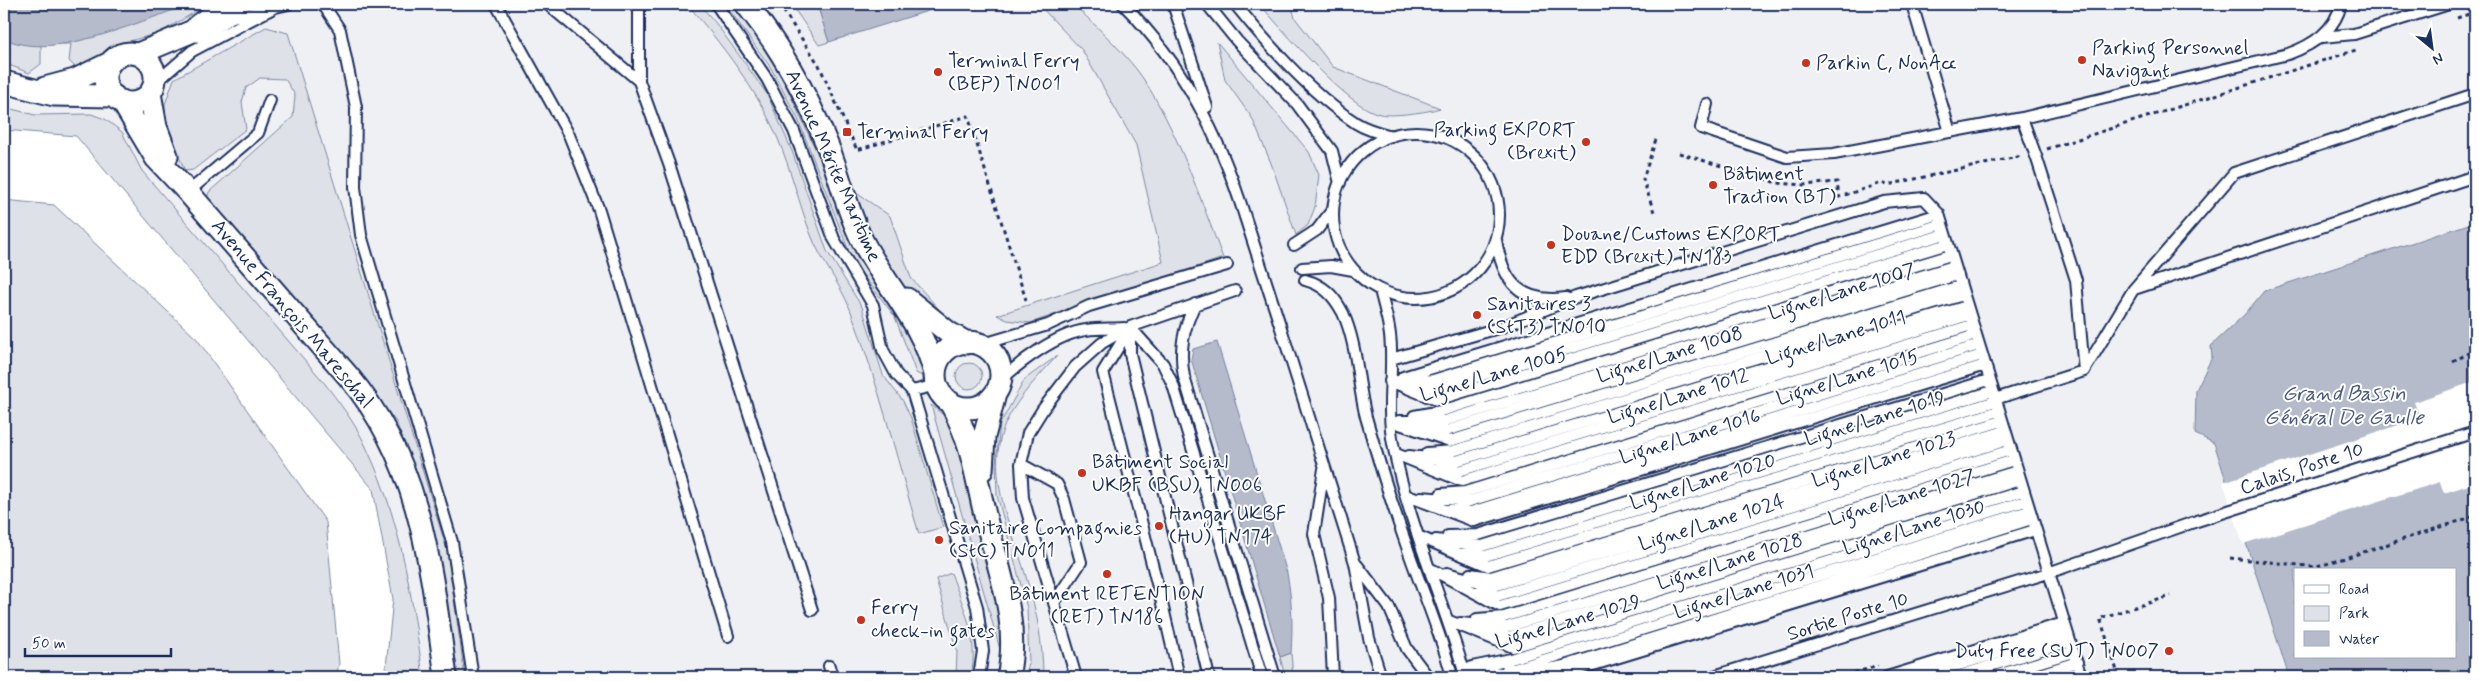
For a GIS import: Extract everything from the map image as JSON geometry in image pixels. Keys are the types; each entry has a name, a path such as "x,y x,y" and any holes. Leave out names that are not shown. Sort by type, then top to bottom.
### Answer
{"highway":[{"path":"200,28 234,4"}],"street":[{"name":"Avenue Mérite Maritime","path":"746,4 774,42 803,92 826,141 862,241 922,335 931,354 936,380"},
{"path":"138,54 200,28"},
{"path":"4,82 27,89 54,95 138,102 152,89 155,75 147,59 138,54 126,53 110,63 69,82 44,88 27,89"},
{"path":"110,63 106,80 108,89 118,99"},
{"name":"Avenue François Mareschal","path":"152,89 160,138 186,190"},
{"name":"Avenue François Mareschal","path":"118,99 156,158 360,390 388,435 403,466 426,544 446,677"},
{"name":"Avenue Mérite Maritime","path":"886,279 940,326 974,344"},
{"path":"981,490 984,437 997,387 1000,368 991,352 974,344 957,344 945,352 939,361 936,380 942,395 950,402 963,407 978,407 997,387"},
{"path":"950,402 969,442 987,522 1012,617 1012,644 1008,677"}],"lane":[{"path":"200,28 246,13 288,4"},
{"path":"323,4 340,30 356,107 356,187 361,235 452,542 473,677"},
{"path":"496,4 569,134 599,210 728,636"},
{"path":"547,4 639,81"},
{"path":"639,4 639,81 669,164 812,610"},
{"path":"716,4 767,80 794,131 834,240 873,305 883,350 896,374 912,391 977,607 983,651 980,677"},
{"path":"1122,4 1143,24 1173,62 1198,101 1221,148"},
{"path":"1173,4 1245,217 1355,563 1369,638 1381,677"},
{"path":"1208,4 1237,41 1297,104 1332,151 1340,183"},
{"path":"1235,4 1269,43 1331,103 1364,127 1392,136"},
{"path":"1707,104 1701,128 1787,157 1834,154 2022,118 2288,54 2313,44 2322,37 2336,18 2341,4"},
{"path":"2322,37 2354,34 2446,4"},
{"path":"152,89 192,51 277,6"},
{"path":"1912,6 1950,132"},
{"path":"1449,622 1504,617 2002,423 2084,371 2133,290 2234,173 2475,94"},
{"path":"186,190 258,133 270,100"},
{"path":"2022,118 2076,280 2084,371"},
{"path":"1410,132 1436,135 1461,145 1475,156 1487,171 1497,195 1500,213 1496,240 1488,258 1476,273 1454,290 1436,296 1416,298 1398,296 1380,290 1353,270 1337,242 1333,209 1340,183 1348,167 1360,154 1375,143 1392,136 1410,132"},
{"path":"2133,290 2475,176"},
{"path":"1391,359 1508,324 1576,297 1884,202 1924,198 1943,229 2081,675 2066,677"},
{"path":"1294,245 1317,230 1333,209"},
{"path":"1390,381 1943,229"},
{"path":"1390,381 1434,390 1943,229"},
{"path":"1496,240 1500,265 1515,286 1523,292 1548,300 1576,297"},
{"name":"Ligne/Lane 1005","path":"1391,421 1441,411 1951,255"},
{"path":"974,344 1048,325 1089,306 1227,265"},
{"path":"1302,268 1331,266 1353,270"},
{"path":"1391,421 1444,421 1956,270"},
{"path":"1305,280 1319,284 1332,296 1347,323 1356,352 1366,416 1405,542 1436,622 1452,676"},
{"path":"1380,290 1390,330 1391,421 1396,454 1429,568 1449,622 1463,673 1494,677"},
{"path":"1076,677 1023,498 1021,464 1028,433 1043,409 1075,368 1093,350 1130,328 1234,291"},
{"path":"1195,304 1185,326 1181,356 1183,371 1276,677"},
{"path":"1396,454 1453,451 1972,325"},
{"path":"1408,496 1465,492 1972,325"},
{"name":"Ligne/Lane 1008","path":"1391,421 1450,441 1972,325"},
{"name":"Ligne/Lane 1011","path":"1396,454 1459,471 1972,325"},
{"name":"Ligne/Lane 1015","path":"1408,496 1472,512 1972,325"},
{"path":"997,387 1024,361 1073,333 1087,330 1130,328"},
{"path":"1130,328 1103,372 1179,677"},
{"path":"1130,328 1130,354 1209,677"},
{"path":"1130,328 1163,364 1173,385 1262,677"},
{"path":"912,391 936,380"},
{"path":"1420,537 1478,536 1989,380"},
{"path":"1420,537 1482,546 2002,423"},
{"path":"1429,568 1491,577 2002,423"},
{"name":"Ligne/Lane 1020","path":"1420,537 1488,566 2002,423"},
{"name":"Ligne/Lane 1023","path":"1429,568 1497,596 2002,423"},
{"name":"Calais, Poste 10","path":"2048,573 2197,521 2475,432"},
{"path":"1021,464 1056,484 1064,499 1081,562 1054,603"},
{"path":"1325,467 1314,534 1329,598 1333,677"},
{"path":"1449,622 1506,627 2018,475"},
{"name":"Ligne/Lane 1028","path":"1449,622 1513,647 2028,506"},
{"name":"Ligne/Lane 1031","path":"1463,673 1516,675 1564,666 2028,506"},
{"name":"Ligne/Lane 1029","path":"1463,673 2028,506"},
{"path":"1539,677 1567,673 2035,530"},
{"path":"1355,563 1389,607 1407,649 1426,675"},
{"name":"Sortie Poste 10","path":"1711,677 2048,573"},
{"path":"1886,677 2067,632"},
{"path":"1920,677 2067,632"},
{"path":"1955,677 2067,632"},
{"path":"1991,677 2073,652"},
{"path":"2030,677 2077,662"},
{"path":"826,677 829,666 832,677"}],"path":[{"path":"779,4 819,65 857,150 968,116 1026,300"},
{"path":"2456,18 2475,12"},
{"path":"1679,153 1777,183 1804,185 1837,182 1839,197 1882,183 1887,185 1999,163 2035,153 2361,48"},
{"path":"1654,212 1644,179 1657,136"},
{"path":"2453,362 2475,349"},
{"path":"2230,558 2317,567 2475,516"},
{"path":"2119,677 2100,618 2171,596"}],"shaded area":[{"path":"4,4 2475,4 2475,222 2271,289 2214,446 2289,677 385,677 393,590 373,489 75,133 4,128"}],"green space":[{"path":"4,4 209,4 159,33 115,45 86,66 77,69 69,61 71,44 41,44 41,64 29,73 4,63"},
{"path":"687,4 699,4 715,22 767,94 792,151 827,251 862,307 883,375 903,401 911,418 943,527 919,534 860,337 846,299 811,235 778,139 749,85 712,34"},
{"path":"725,4 732,4 775,62 826,172 847,235 860,262 898,311 919,354 924,377 916,373 895,317 853,262 798,119 771,68"},
{"path":"791,4 817,4 829,42 819,45"},
{"path":"1038,4 1073,4 1112,42 1139,73 1158,104 1179,146 1223,258 1030,323 1007,320 997,315 1163,262 1136,145 1082,50"},
{"path":"1259,4 1291,4 1295,18 1333,67 1440,108 1385,115 1366,108 1350,98 1333,83"},
{"path":"266,27 288,33 447,550 465,677 458,677 440,559 412,463 396,422 348,359 207,199 209,192 293,117 295,95 285,79 260,78 246,88 242,102 246,129 193,170 185,171 166,127 165,104 174,79"},
{"path":"1217,42 1309,152 1319,175 1315,207 1308,225 1296,235 1271,163 1252,118 1225,80"},
{"path":"4,107 35,115 91,114 105,119 122,132 142,171 322,380 341,405 364,441 389,505 410,591 423,677 385,677 393,599 373,489 76,136 4,130"},
{"path":"855,192 890,216 911,278 946,317 941,318 905,287 892,272 862,216"},
{"path":"4,200 54,205 197,339 326,522 339,664 336,677 4,677"},
{"path":"1057,356 1018,401 1008,418 1000,438 998,458 998,479 1002,500 1031,592 1041,640 1043,677 1025,677 1029,663 1027,608 997,495 996,463 1000,424 1025,379"},
{"path":"969,363 978,367 982,376 978,385 969,389 960,385 956,376 960,367"},
{"path":"931,405 951,421 958,433 1002,620 1001,653"},
{"path":"951,573 972,636 973,663 971,677 956,677 957,652 936,579"},
{"path":"1291,653 1293,677 1285,677 1280,657"}],"water":[{"path":"4,4 185,4 177,9 114,31 90,38 43,46 22,44 4,38"},
{"path":"817,4 946,4 947,5 829,42"},
{"name":"Grand Bassin Général De Gaulle","path":"2475,222 2475,677 2289,677 2214,443 2195,434 2196,390 2212,357 2211,346 2245,314 2264,291"},
{"path":"1217,342 1287,573 1292,613 1291,653 1280,657 1191,359 1193,349"}],"pier":[{"path":"2473,382 2475,389 2475,483 2444,493 2440,482 2243,544 2223,482 2420,418 2414,402"}],"place":[{"name":"Parking Personnel Navigant","path":"2082,60"},
{"name":"Parkin C, NonAcc","path":"1806,63"},
{"name":"Terminal Ferry (BEP) TN001","path":"938,72"},
{"name":"Terminal Ferry","path":"847,132"},
{"name":"Parking EXPORT (Brexit)","path":"1586,142"},
{"name":"Bâtiment Traction (BT)","path":"1713,185"},
{"name":"Douane/Customs EXPORT EDD (Brexit) TN183","path":"1551,245"},
{"name":"Sanitaires 3 (StT3) TN010","path":"1477,315"},
{"name":"Bâtiment Social UKBF (BSU) TN006","path":"1082,473"},
{"name":"Hangar UKBF (HU) TN174","path":"1159,526"},
{"name":"Sanitaire Compagnies (StC) TN011","path":"939,540"},
{"name":"Bâtiment RETENTION (RET) TN186","path":"1107,574"},
{"name":"Ferry check-in gates","path":"861,620"},
{"name":"Duty Free (SUT) TN007","path":"2169,651"}]}
